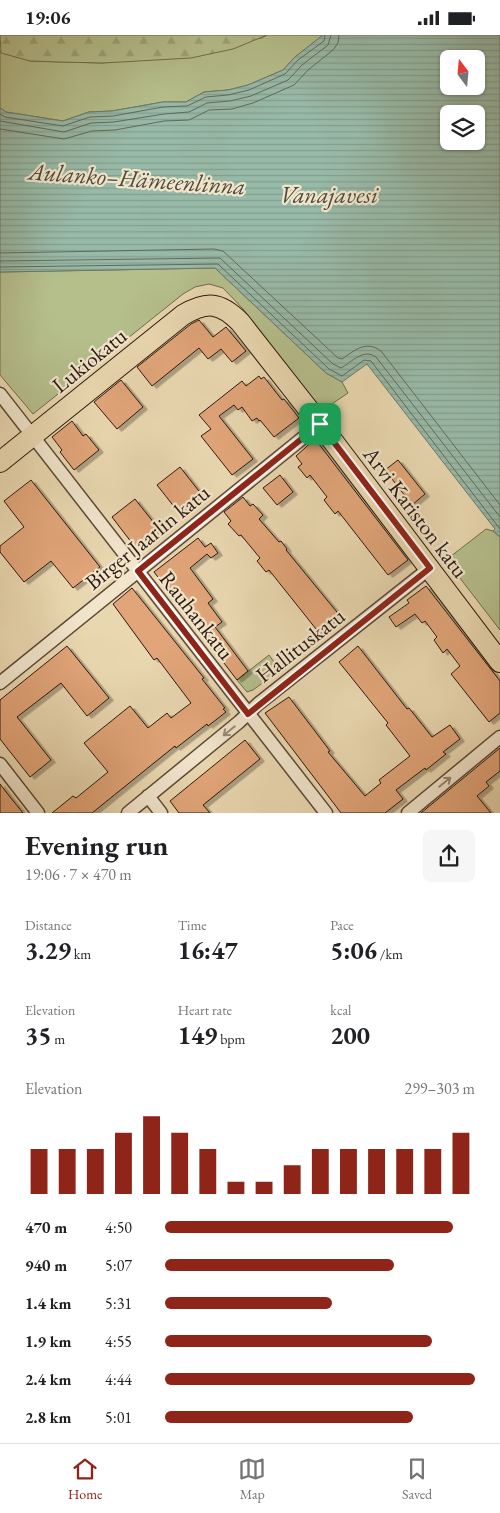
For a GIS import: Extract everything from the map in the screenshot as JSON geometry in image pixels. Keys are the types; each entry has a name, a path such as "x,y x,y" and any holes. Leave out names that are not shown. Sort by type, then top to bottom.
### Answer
{"main road":[{"name":"Arvi Kariston katu","path":"214,305 223,308 240,322 320,424 500,662"},
{"name":"Lukiokatu","path":"0,463 183,315 195,307 214,305"}],"street":[{"name":"Rauhankatu","path":"0,394 326,813"},
{"name":"Birger Jaarlin katu","path":"0,683 320,424"},
{"name":"Hallituskatu","path":"128,813 430,568"},
{"path":"408,813 500,737"},
{"path":"0,764 38,813"},
{"path":"148,796 161,813"}],"green space":[{"path":"0,35 267,35 233,49 191,58 103,63 30,61 1,53"},
{"path":"267,35 323,35 295,57 283,70 248,85 228,90 204,92 186,102 163,102 112,111 89,112 63,121 6,112 0,108 0,51 30,61 103,63 262,38"},
{"path":"215,268 326,373 342,382 348,393 320,412 244,310 223,288 209,284 195,287 183,294 33,414 0,375 0,272"},
{"path":"486,529 493,531 500,537 500,630 446,560"},
{"path":"269,655 280,670 253,690 247,692 237,680"}],"water":[{"name":"Vanajavesi","path":"323,35 500,35 500,537 493,531 495,529 367,364 342,382 326,373 215,268 0,272 0,108 6,112 63,121 89,112 112,111 163,102 186,102 204,92 228,90 248,85 283,70 295,57"}],"building":[{"path":"199,320 213,337 226,327 246,351 232,362 221,349 208,359 199,348 152,386 137,367 191,324"},
{"path":"259,376 261,379 264,377 299,418 274,437 260,420 257,418 252,421 242,407 238,410 234,405 219,416 253,459 232,475 201,436 211,429 199,415 242,381 246,386"},
{"path":"121,380 143,407 117,429 94,402"},
{"path":"72,421 83,436 86,434 99,450 74,470 60,452 62,450 52,437"},
{"path":"315,439 408,560 388,575 338,511 335,514 324,500 327,497 310,475 307,478 298,467 302,464 296,456"},
{"path":"398,460 425,494 412,505 385,470"},
{"path":"180,467 202,495 179,513 157,485"},
{"path":"280,475 293,492 277,505 263,488"},
{"path":"31,480 100,567 73,588 51,561 24,582 0,552 0,546 24,527 4,501"},
{"path":"243,497 250,506 253,504 263,515 259,519 279,542 281,541 286,550 341,617 320,634 269,570 266,572 257,561 260,558 241,535 239,536 228,524 231,521 224,512"},
{"path":"135,499 158,528 135,547 112,517"},
{"path":"198,538 205,547 211,543 218,553 211,558 207,554 190,568 213,599 208,603 222,622 215,627 248,671 237,680 154,572"},
{"path":"426,586 500,681 500,713 489,722 451,674 460,666 447,649 443,653 434,640 437,637 425,621 422,623 415,614 396,627 389,617 409,603 407,600"},
{"path":"132,588 204,678 202,679 225,708 223,709 226,712 176,748 175,746 92,813 52,813 73,796 76,798 108,772 84,743 130,706 148,728 167,713 171,718 191,703 157,658 154,660 113,604"},
{"path":"67,646 109,698 87,716 61,683 17,717 51,760 30,777 0,739 0,700"},
{"path":"358,646 407,709 409,708 432,737 450,725 460,739 443,752 446,754 426,770 425,768 396,790 403,799 385,813 341,813 265,713 289,697 330,751 328,752 365,796 381,783 379,780 410,756 386,725 388,723 339,662"},
{"path":"245,740 260,759 203,805 210,813 179,813 170,801"},
{"path":"500,748 500,771 486,782 489,786 477,796 491,813 421,813"},
{"path":"0,784 10,797 23,813 0,813"}],"route":[{"path":"320,424 430,568 258,704 248,714 138,571 320,424"}],"water label":[{"name":"Aulanko–Hämeenlinna","path":"137,179"}]}
